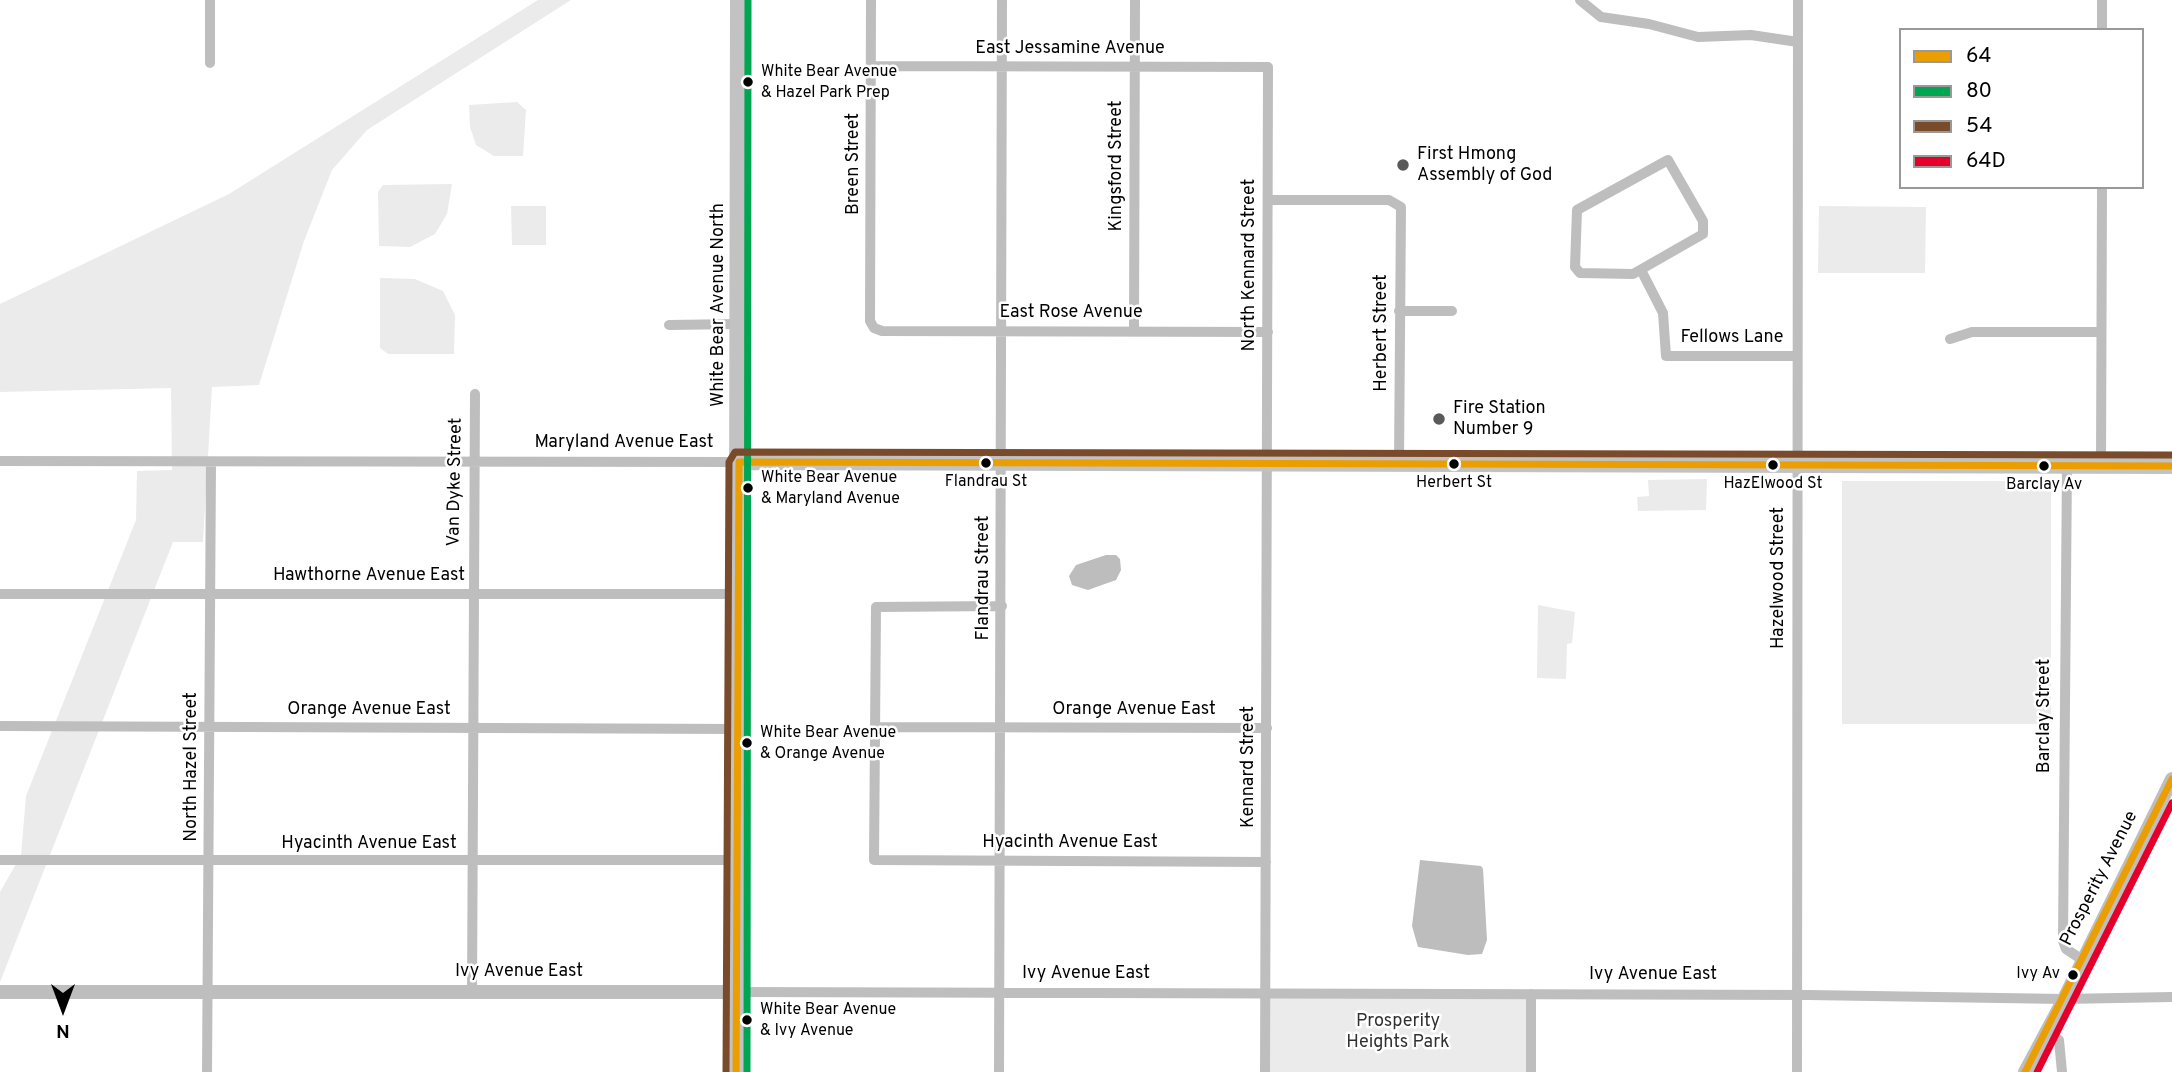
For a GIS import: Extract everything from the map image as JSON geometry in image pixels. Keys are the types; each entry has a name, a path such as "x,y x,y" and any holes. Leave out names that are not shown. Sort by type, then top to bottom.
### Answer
{"main road":[{"name":"White Bear Avenue North","path":"736,1072 738,0"},
{"name":"Maryland Avenue East","path":"739,463 1796,463 2172,466"}],"street":[{"path":"210,0 210,62"},
{"name":"Breen Street","path":"871,0 870,321 874,328"},
{"name":"Flandrau Street","path":"999,1072 1003,463 1002,0"},
{"name":"Kingsford Street","path":"1134,331 1135,0"},
{"path":"1580,0 1601,17 1649,24 1695,36 1751,35 1798,42"},
{"name":"Hazelwood Street","path":"1797,1072 1798,0"},
{"path":"2102,0 2102,28"},
{"name":"East Jessamine Avenue","path":"872,66 1268,67"},
{"name":"North Kennard Street","path":"1268,67 1268,463"},
{"path":"1668,160 1698,210 1705,230 1703,234 1641,270 1626,275 1586,275 1577,271 1575,215 1580,206 1588,201 1668,160"},
{"path":"2101,465 2102,189"},
{"name":"Herbert Street","path":"1268,200 1389,200 1398,203 1401,214 1399,463"},
{"name":"Fellows Lane","path":"1641,270 1663,313 1666,356 1797,356"},
{"path":"1399,311 1452,311"},
{"path":"669,325 738,324"},
{"name":"East Rose Avenue","path":"874,328 882,331 1268,332"},
{"path":"1950,339 1972,332 2101,332"},
{"name":"Van Dyke Street","path":"472,992 470,862 475,394"},
{"name":"Maryland Avenue East","path":"0,461 739,463"},
{"name":"North Hazel Street","path":"207,1072 211,463"},
{"name":"Kennard Street","path":"1265,1072 1268,463"},
{"name":"Barclay Street","path":"2067,465 2063,941 2066,949 2081,959"},
{"name":"Hawthorne Avenue East","path":"0,594 738,594"},
{"path":"876,727 876,607 1002,606"},
{"name":"Orange Avenue East","path":"0,726 738,729"},
{"name":"Orange Avenue East","path":"876,727 1267,728"},
{"name":"Hyacinth Avenue East","path":"876,727 874,860 1266,862"},
{"name":"Prosperity Avenue","path":"2025,1072 2064,999 2081,959 2172,779"},
{"name":"Hyacinth Avenue East","path":"0,860 737,860"},
{"name":"Ivy Avenue East","path":"0,992 1000,992 1797,995 2064,999 2172,997"},
{"path":"1531,994 1531,1072"},
{"path":"2045,1031 2059,1040 2062,1072"}],"green space":[{"path":"538,0 571,0 367,130 332,170 304,241 259,385 212,387 203,542 173,542 0,982 0,892 21,855 26,796 136,520 137,471 172,470 171,388 0,392 0,304 229,194"},
{"path":"517,102 526,110 523,156 494,156 476,145 470,127 469,105"},
{"path":"452,184 447,214 435,234 410,247 379,246 378,192 383,185"},
{"path":"511,206 546,206 546,245 512,245"},
{"path":"1819,206 1926,207 1925,273 1818,273"},
{"path":"380,278 415,279 443,291 455,315 454,354 388,354 380,348"},
{"path":"1707,479 1706,510 1638,511 1637,497 1649,496 1648,480"},
{"path":"1842,481 2051,481 2051,724 1842,724"},
{"path":"1538,605 1575,612 1572,643 1567,644 1566,679 1537,678"},
{"name":"Prosperity Heights Park","path":"1266,993 1531,994 1531,1072 1266,1072"}],"shaded area":[{"path":"1106,555 1116,555 1120,559 1121,570 1116,580 1088,590 1072,585 1069,576 1076,565"},
{"path":"1420,860 1481,866 1483,869 1487,940 1482,954 1468,955 1418,947 1412,926"}],"transit line":[{"name":"80","path":"747,1072 748,0"},
{"name":"54","path":"726,1072 729,462 735,452 2172,455"},
{"name":"64","path":"736,1072 739,462 2172,466"},
{"name":"64","path":"2025,1072 2172,779"},
{"name":"64D","path":"2037,1072 2172,803"}],"place":[{"name":"White Bear Avenue & Hazel Park Prep","path":"748,82"},
{"name":"First Hmong Assembly of God","path":"1403,165"},
{"name":"Fire Station Number 9","path":"1439,419"},
{"name":"Flandrau St","path":"986,463"},
{"name":"Herbert St","path":"1454,464"},
{"name":"HazElwood St","path":"1773,465"},
{"name":"Barclay Av","path":"2044,466"},
{"name":"White Bear Avenue & Maryland Avenue","path":"748,488"},
{"name":"White Bear Avenue & Orange Avenue","path":"747,743"},
{"name":"Ivy Av","path":"2073,975"},
{"name":"White Bear Avenue & Ivy Avenue","path":"747,1020"}]}
